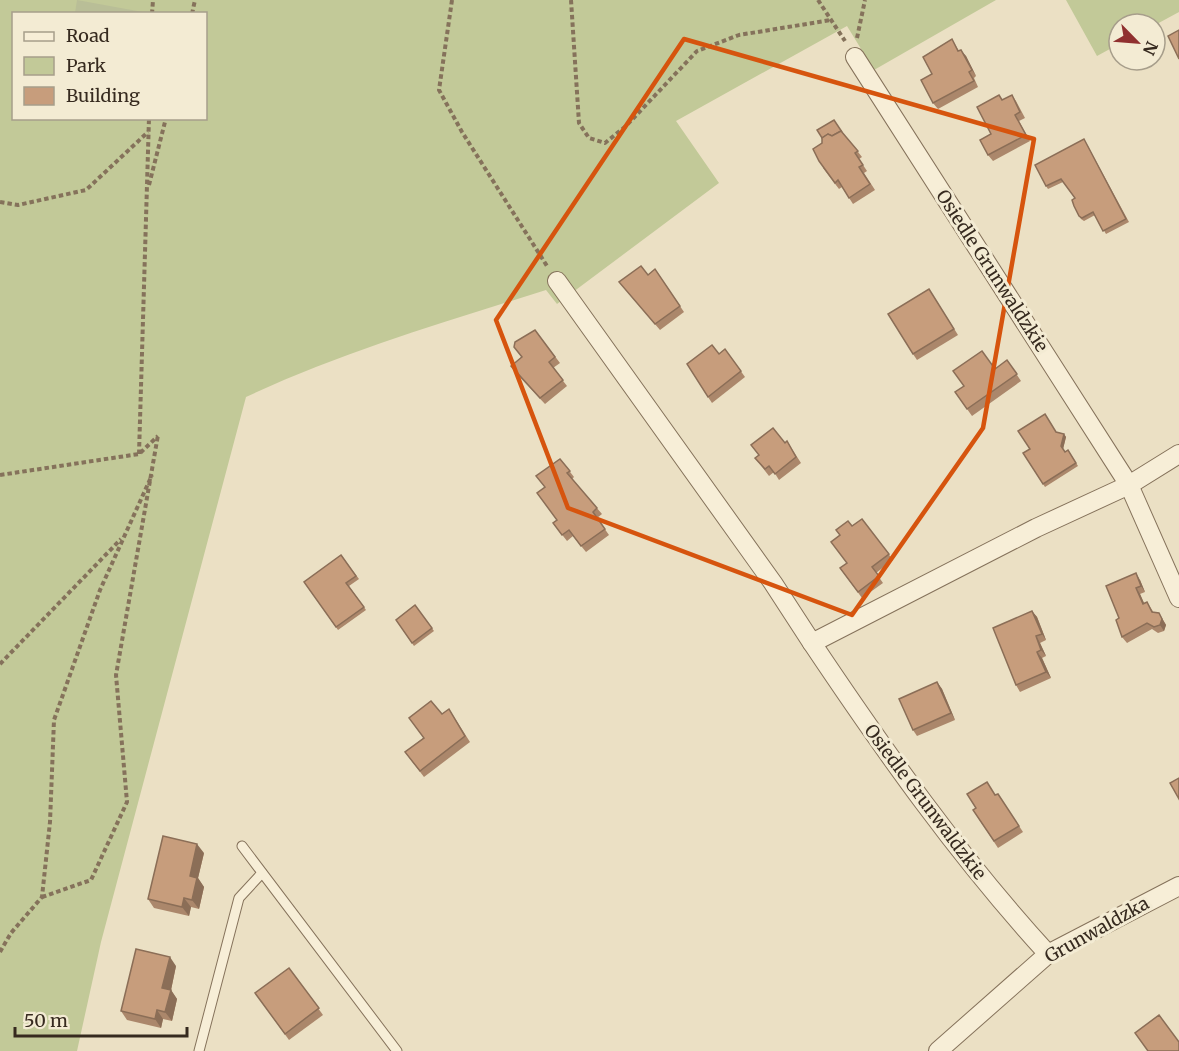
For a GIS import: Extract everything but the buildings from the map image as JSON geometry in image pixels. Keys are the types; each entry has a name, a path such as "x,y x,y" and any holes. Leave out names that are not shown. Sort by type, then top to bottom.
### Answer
{"street":[{"name":"Osiedle Grunwaldzkie","path":"855,57 1130,485 1179,598"},
{"name":"Osiedle Grunwaldzkie","path":"557,282 773,583 898,771 999,900 1048,954"},
{"path":"812,643 1035,528 1130,485 1179,454"},
{"name":"Grunwaldzka","path":"938,1051 1048,954 1179,886"}],"lane":[{"path":"242,846 397,1051"},
{"path":"199,1051 239,898 262,873"}],"path":[{"path":"452,0 439,90 462,132 557,282"},
{"path":"571,0 579,123 589,138 605,143 627,126 696,51 738,35 831,20"},
{"path":"818,0 855,57"},
{"path":"855,57 859,22 865,0"},
{"path":"139,454 149,120"},
{"path":"147,193 165,120"},
{"path":"0,202 18,205 86,190 149,131"},
{"path":"0,475 139,454 158,435 116,675 127,802 90,880 42,897 11,933 0,952"},
{"path":"42,897 50,822 54,720 100,590 152,475"},
{"path":"0,664 64,600 82,577 124,537"}],"highlighted area":[{"path":"684,39 1034,139 983,428 852,615 568,508 496,320"}],"green space":[{"path":"0,0 996,0 874,70 847,26 676,121 719,183 557,304 546,290 356,352 246,397 101,942 77,1051 0,1051"},
{"path":"77,0 143,12 75,12"},
{"path":"1066,0 1179,0 1179,12 1167,18 1167,12 1107,12 1107,51 1097,56"}]}
